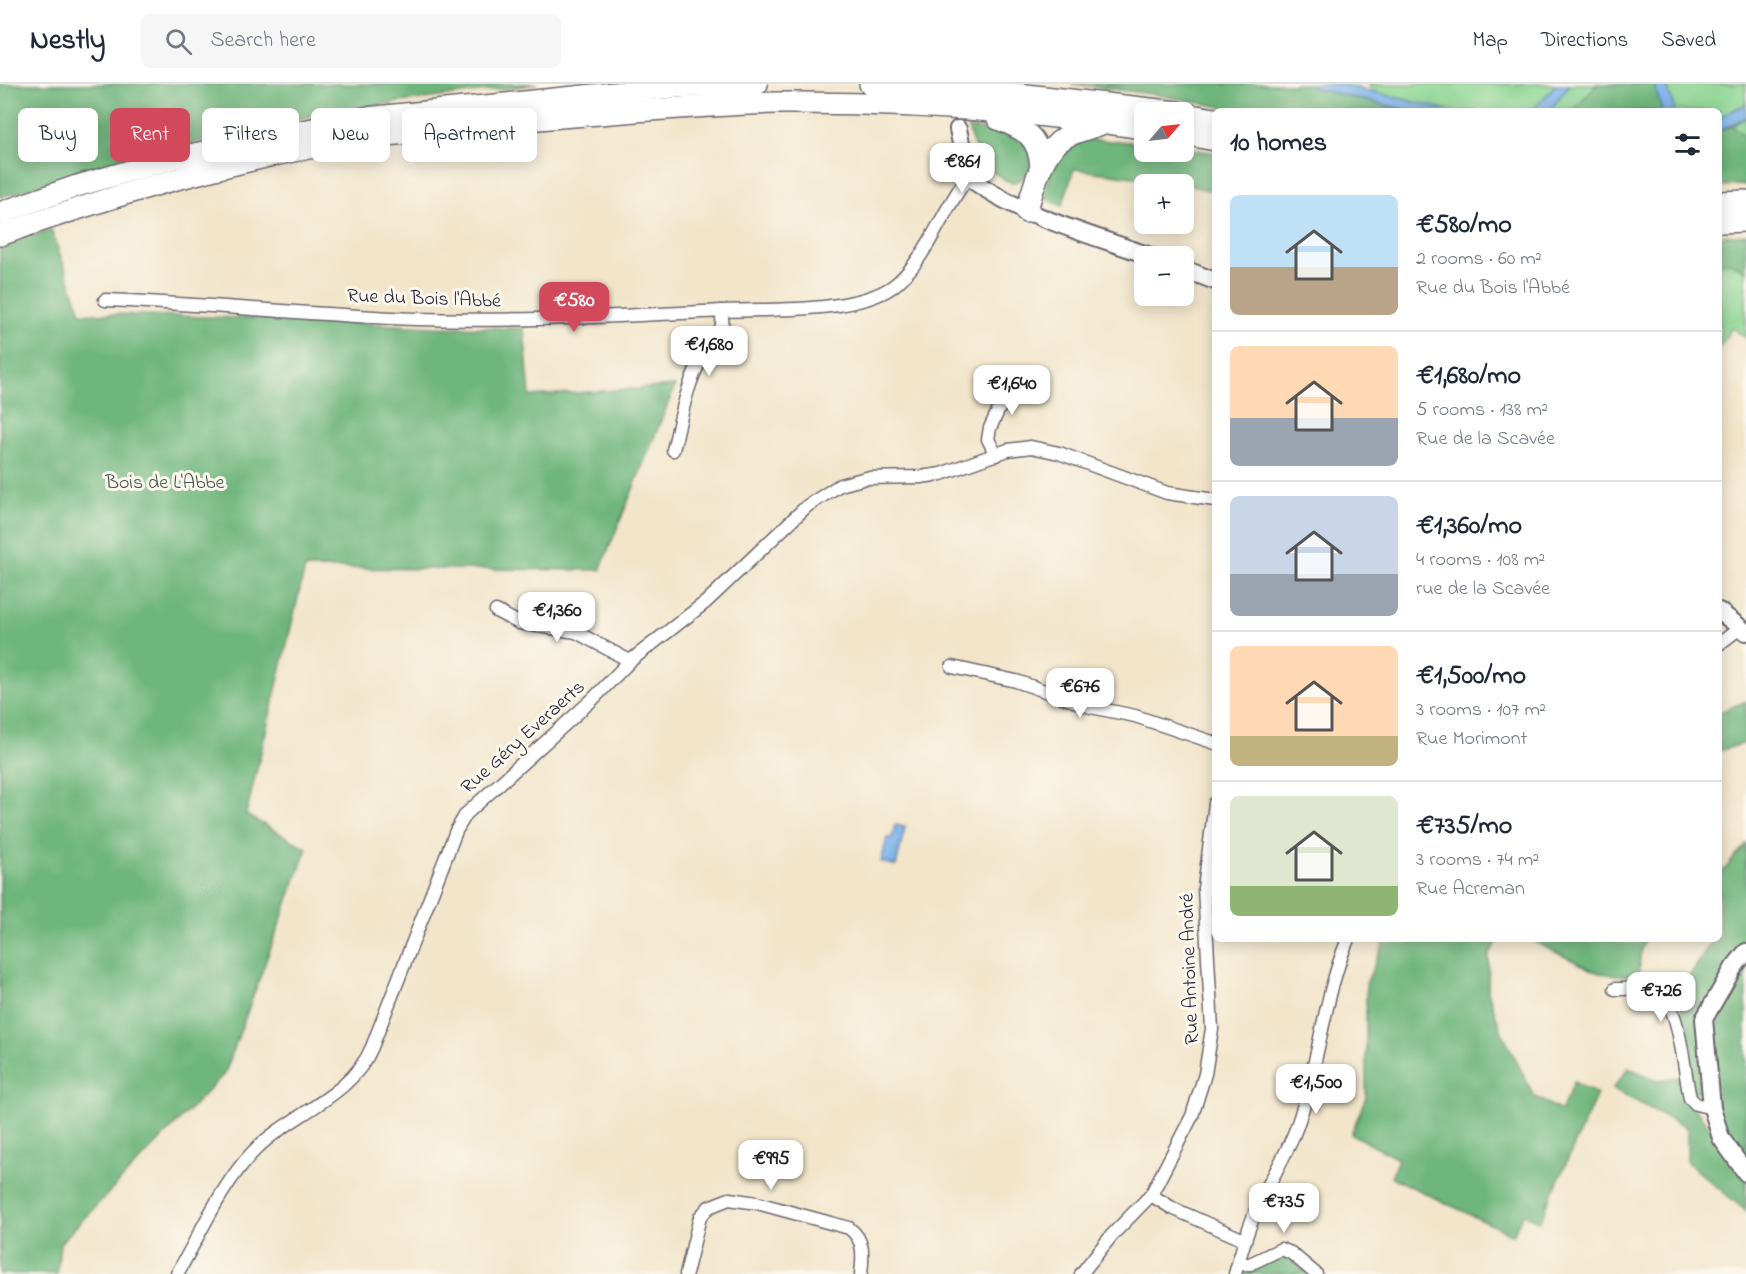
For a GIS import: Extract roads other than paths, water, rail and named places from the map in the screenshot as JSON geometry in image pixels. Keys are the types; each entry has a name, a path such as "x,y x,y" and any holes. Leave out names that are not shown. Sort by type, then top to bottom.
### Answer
{"highway":[{"path":"0,213 77,186 175,158 279,134 389,115 599,89 757,84"},
{"path":"870,84 926,85 1134,106"},
{"path":"0,235 86,205 180,178 358,139 440,129 678,108 778,103 978,111 1134,127"},
{"path":"978,111 1016,126 1029,135 1040,149 1041,168"},
{"path":"1194,116 1212,119"},
{"path":"1026,212 1041,168 1054,147 1064,138 1106,123"},
{"path":"1194,136 1212,139"},
{"path":"1722,202 1746,201"},
{"path":"1722,222 1746,221"}],"street":[{"path":"958,129 968,177 989,192 1026,212 1134,250"},
{"name":"Rue du Bois l'Abbé","path":"105,300 225,305 416,319 580,318 721,311 772,311 854,302 891,287 915,264 953,196 968,177"},
{"path":"1194,273 1212,279"},
{"path":"673,450 694,372 721,331 724,321 721,311"},
{"path":"996,455 988,439 990,428 1014,377"},
{"name":"Rue Géry Everaerts","path":"177,1274 219,1202 252,1152 285,1125 359,1073 370,1053 450,848 466,814 593,699 630,661 706,602 807,506 827,491 866,478 921,477 941,474 1016,448 1046,449 1167,493 1212,500"},
{"path":"496,611 519,623 576,632 630,661"},
{"path":"1722,614 1743,631 1722,642"},
{"path":"952,667 1016,681 1091,707 1135,716 1212,742"},
{"name":"Rue Antoine André","path":"1081,1274 1112,1235 1151,1195 1192,1116 1210,1051 1212,998 1204,888 1212,826"},
{"path":"1236,1269 1244,1240 1298,1125 1336,969 1347,942"},
{"path":"1746,952 1734,967 1704,1019 1712,1108 1721,1138 1746,1173"},
{"path":"1616,989 1653,990 1666,999 1675,1019 1690,1098 1699,1106 1712,1108"},
{"path":"1151,1195 1172,1209 1244,1240"},
{"path":"686,1274 700,1217 710,1207 729,1199 757,1203 849,1228 856,1233 862,1248 861,1274"},
{"path":"1236,1269 1281,1249 1291,1253 1316,1274"}],"water":[{"path":"1310,84 1342,84 1439,108 1397,108 1317,89"},
{"path":"1556,84 1570,84 1551,108 1534,108"},
{"path":"1654,84 1666,84 1674,108 1661,108"},
{"path":"1746,104 1746,117 1722,129 1722,116"},
{"path":"895,825 905,827 896,866 881,862 887,838 892,838"}],"park label":[{"name":"Bois de L'Abbe","path":"165,481"}]}
